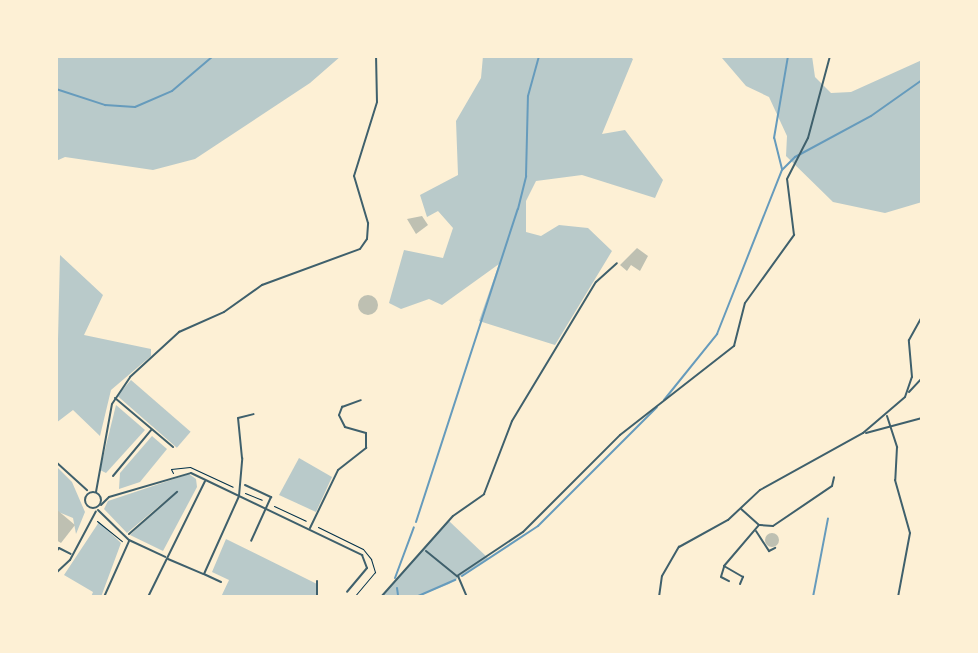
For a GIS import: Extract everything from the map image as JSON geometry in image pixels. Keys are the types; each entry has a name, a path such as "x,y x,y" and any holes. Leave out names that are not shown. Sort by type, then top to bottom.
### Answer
{"street":[{"path":"101,505 95,482 114,397 123,384 179,332 224,312 250,291 360,249 368,223 354,176 377,102 376,56"},
{"path":"457,576 533,524 605,448 673,391 734,346 750,292 794,235 787,179 804,150 830,56"},
{"path":"381,597 426,551 460,509 484,494 512,421 596,282 617,263"},
{"path":"905,397 912,377 909,340 922,317"},
{"path":"659,597 662,576 674,552 741,508 760,490 863,433 887,415 922,378"},
{"path":"114,397 173,447"},
{"path":"309,530 338,470 366,448 366,433 345,427 339,415 342,407 361,400"},
{"path":"204,574 239,496 242,458 237,424 240,415 254,414"},
{"path":"887,415 897,447 895,480 910,533 898,597"},
{"path":"863,433 922,418"},
{"path":"113,476 151,429"},
{"path":"56,462 89,490 109,497"},
{"path":"56,573 72,555 97,510 109,497 182,472 320,534 368,563 347,592"},
{"path":"741,508 759,525 773,526 832,486 834,477"},
{"path":"148,597 205,480"},
{"path":"90,521 89,490 95,482"},
{"path":"245,485 271,497 251,541"},
{"path":"129,534 177,492"},
{"path":"89,507 97,510 129,540 221,582"},
{"path":"729,581 721,577 724,566 759,525"},
{"path":"755,530 769,551 775,548"},
{"path":"104,597 129,540"},
{"path":"56,552 59,548 72,555"},
{"path":"426,551 457,576 467,597"},
{"path":"724,566 743,577 740,584"},
{"path":"317,581 317,597"}],"path":[{"path":"90,521 100,520 127,546"}],"shaded area":[{"path":"56,56 341,56 310,83 195,159 153,170 65,157 56,161"},
{"path":"483,56 629,56 633,59 602,134 625,130 663,180 655,198 582,175 536,181 526,201 526,232 541,236 559,225 588,228 612,251 555,345 479,321 499,264 442,305 429,299 401,309 389,303 404,250 443,258 453,228 438,211 427,217 420,195 458,175 456,121 481,78"},
{"path":"812,56 815,77 831,93 851,92 922,60 922,202 885,213 833,202 786,156 787,136 769,97 746,86 722,58"},
{"path":"60,255 103,295 84,335 151,349 151,356 111,390 100,436 73,410 56,423"},
{"path":"131,380 191,432 177,448 117,396"},
{"path":"116,405 145,430 106,473 100,470"},
{"path":"152,436 167,449 140,482 119,489 120,473"},
{"path":"299,458 332,477 316,512 279,495"},
{"path":"56,466 72,482 85,512 76,534 73,518 56,511"},
{"path":"189,474 196,479 197,487 163,551 130,535 177,491 127,533 104,509 108,501"},
{"path":"449,521 488,558 449,584 416,597 381,597"},
{"path":"99,522 121,543 101,597 91,597 93,592 64,575"},
{"path":"226,539 317,584 317,597 221,597 229,580 212,572"}],"building":[{"path":"422,216 428,225 416,234 407,219"},
{"path":"637,248 648,256 640,271 631,265 627,271 620,265"},
{"path":"368,295 375,298 378,305 375,312 368,315 361,312 358,305 361,298"},
{"path":"56,509 75,525 61,543 56,540"},
{"path":"772,533 779,540 772,547 765,540"}],"waterway":[{"path":"56,89 105,105 135,107 172,91 213,56"},
{"path":"416,522 518,209 526,176 528,96 539,56"},
{"path":"782,169 774,138 788,56"},
{"path":"664,400 717,334 782,170 795,157 871,116 922,80"},
{"path":"462,576 538,526 657,407"},
{"path":"813,597 828,518"},
{"path":"395,578 414,527"},
{"path":"416,597 455,580"},
{"path":"397,588 398,595"}]}
